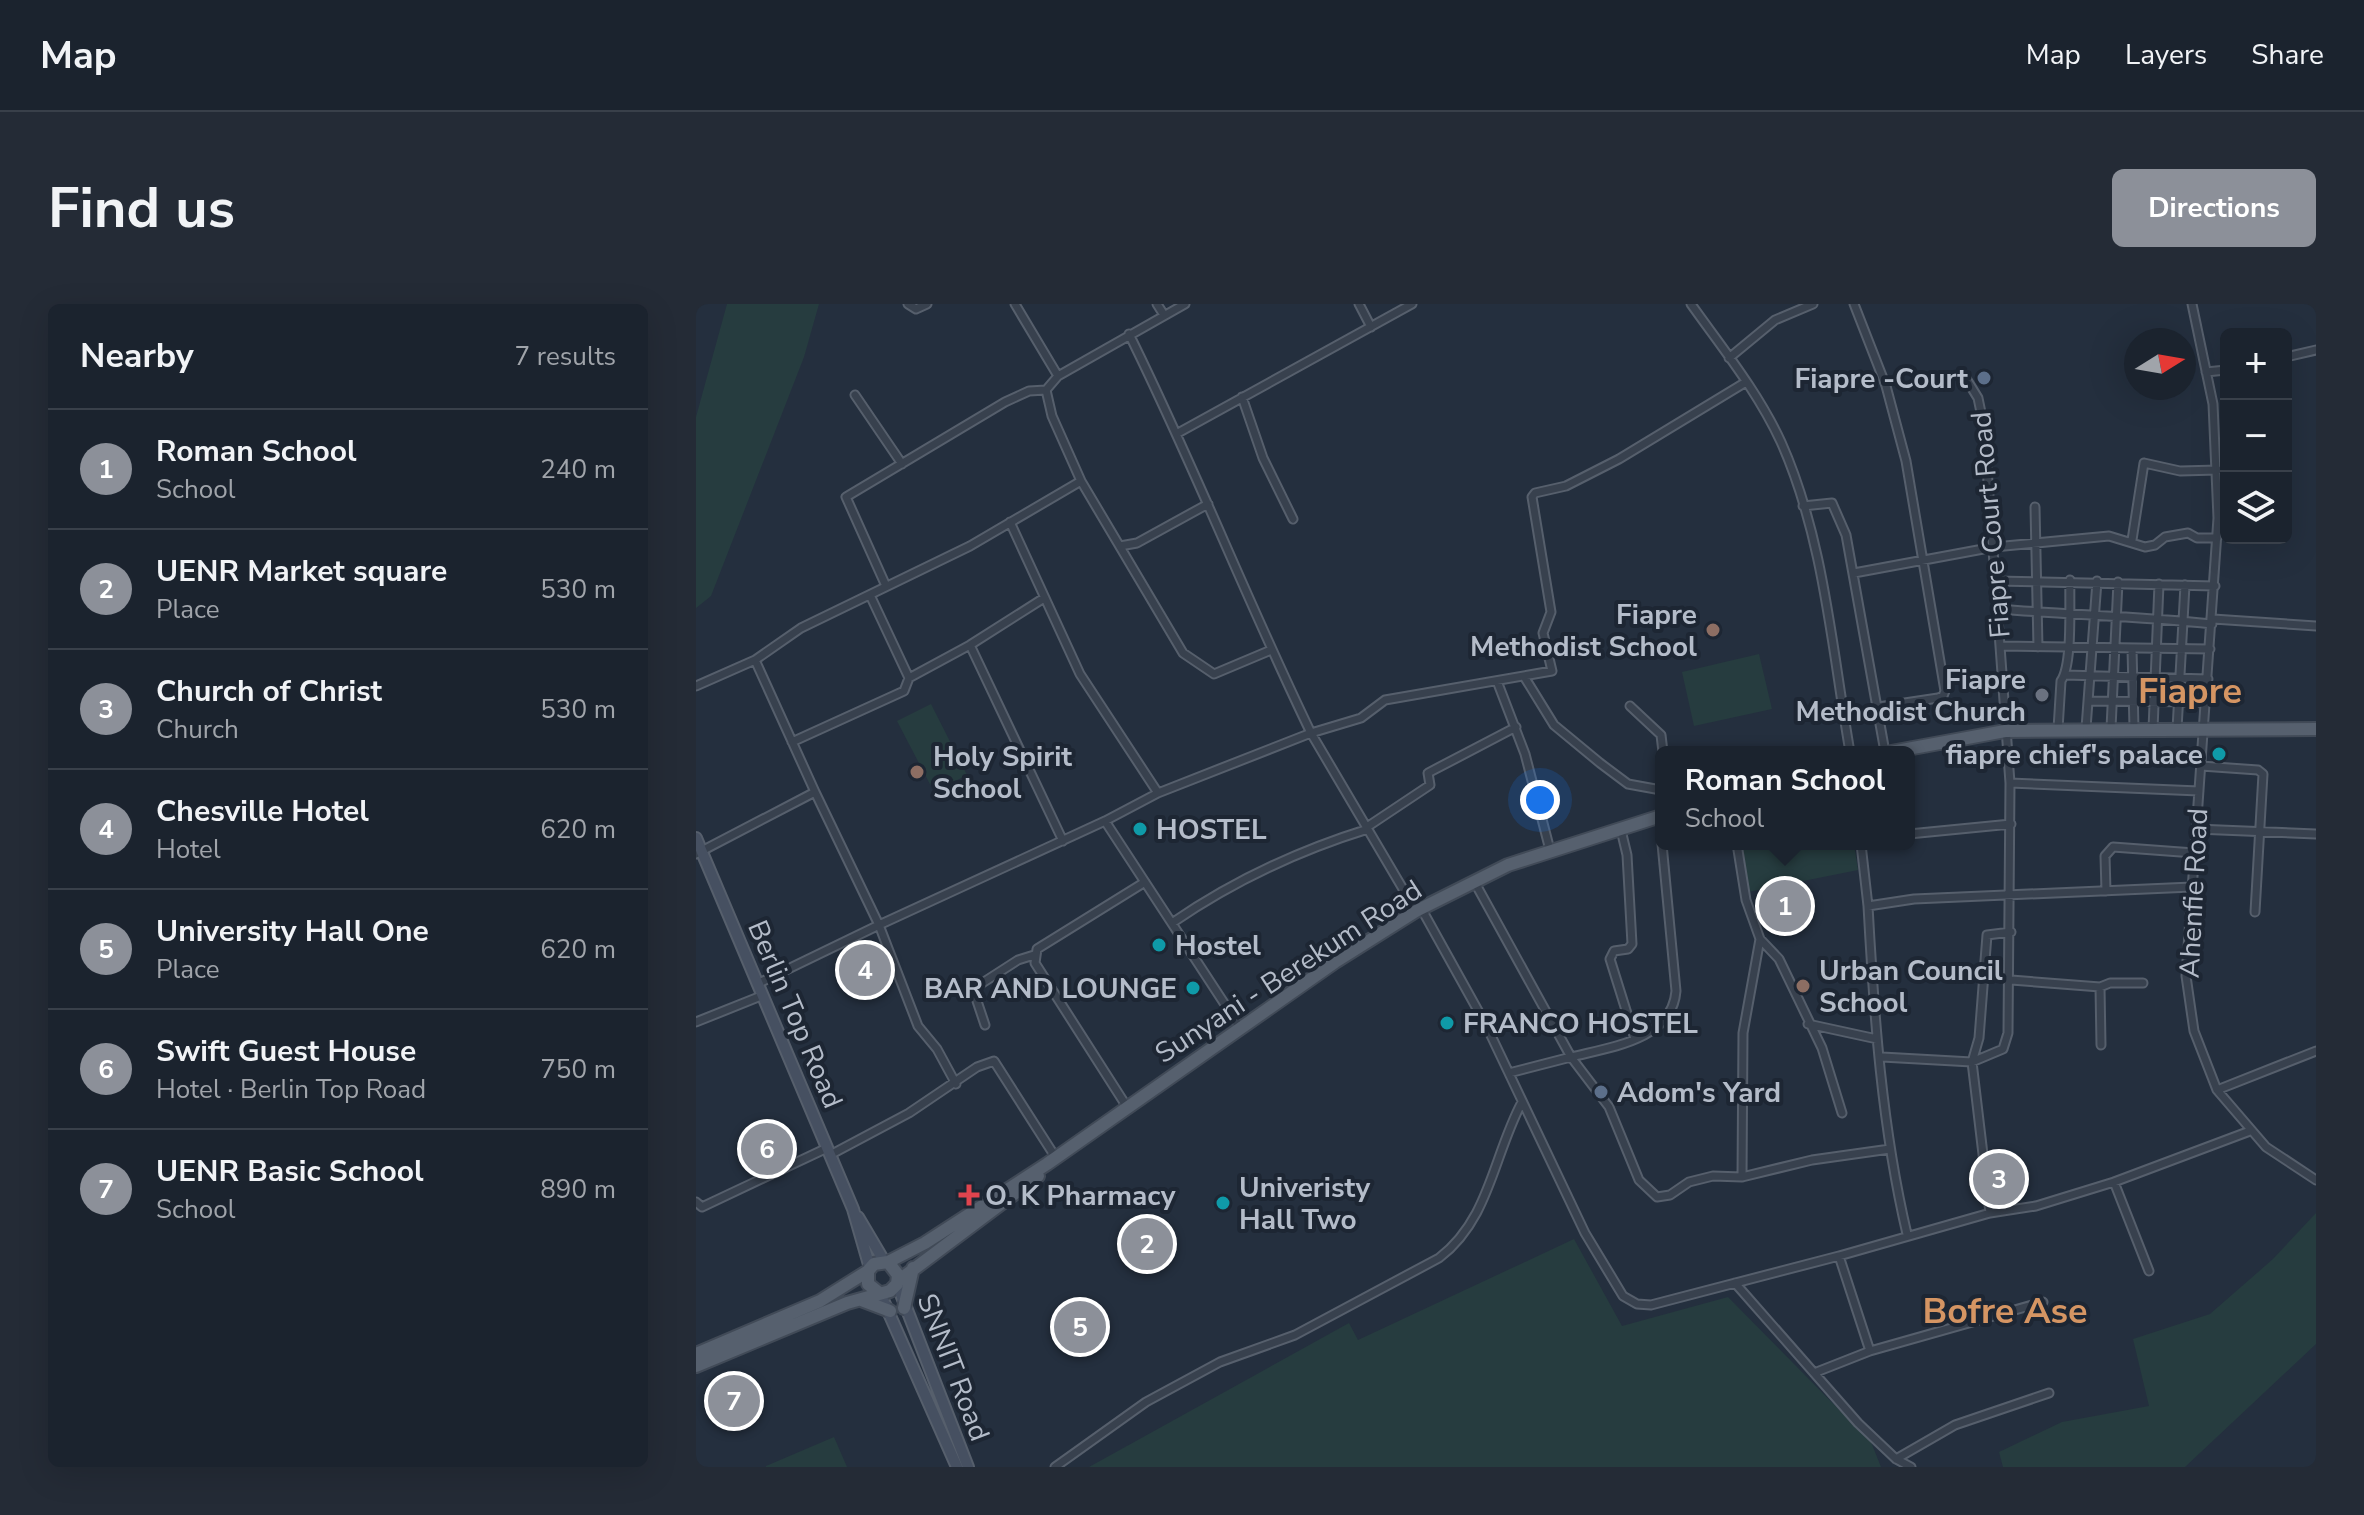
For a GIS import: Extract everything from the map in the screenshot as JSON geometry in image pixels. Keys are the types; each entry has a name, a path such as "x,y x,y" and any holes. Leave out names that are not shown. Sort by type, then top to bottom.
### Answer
{"main road":[{"path":"1915,748 2005,731 2086,728 2316,729"},
{"name":"Sunyani - Berekum Road","path":"886,1262 925,1243 1052,1161 1335,962 1419,909 1474,881 1550,850 1655,819"},
{"name":"Sunyani - Berekum Road","path":"897,1282 1024,1187 1052,1161"},
{"path":"696,1354 820,1301 869,1269 886,1262 896,1270 897,1282 890,1291 858,1300 696,1366"},
{"path":"904,1308 914,1267"},
{"path":"869,1269 868,1284 879,1293"},
{"path":"858,1300 871,1301 890,1311"}],"street":[{"path":"908,304 916,309 927,304"},
{"path":"1017,304 1058,376"},
{"path":"1157,304 1164,315"},
{"path":"886,586 846,497 1005,402 1029,391 1046,390 1058,376 1185,304"},
{"path":"1359,304 1371,327"},
{"path":"1178,433 1412,304"},
{"path":"1691,304 1746,382 1782,445 1814,548 1849,746"},
{"path":"1729,358 1775,320 1813,304"},
{"path":"1854,304 1893,412 1924,560 1945,691 1938,698 1878,707"},
{"name":"Ahenfie Road","path":"2192,304 2213,404 2218,470 2215,586 2186,976 2194,1031 2217,1090 2266,1147 2316,1180"},
{"path":"1129,334 1178,433 1271,650 1311,733 1419,909 1509,1073 1585,1233 1623,1296 1637,1304 1651,1305 1839,1256 1907,1234 1990,1213 2036,1206 2114,1182 2250,1131"},
{"path":"2292,356 2316,350"},
{"path":"2206,372 2220,371"},
{"name":"Fiapre Court Road","path":"1962,372 1978,398 1984,427 2011,824 2008,1033 2003,1049 1972,1062"},
{"path":"756,984 1063,841 1158,793 1311,733 1361,718 1385,700 1552,671 1543,633 1551,612 1531,503 1535,493 1566,486 1619,459 1746,382"},
{"path":"1046,390 1052,416 1081,481 1183,653 1204,671 1214,674 1225,672 1271,650"},
{"path":"855,395 902,464"},
{"path":"1242,397 1263,458 1293,519"},
{"path":"2132,540 2144,463 2180,471 2218,470"},
{"path":"696,686 755,660 801,628 1010,522 1081,481"},
{"path":"1803,506 1832,503 1846,535 1884,746"},
{"path":"1120,546 1137,543 1208,504"},
{"path":"2035,507 2038,647"},
{"path":"1010,522 1080,674 1158,793"},
{"path":"1854,573 1994,547 2109,536 2132,540 2145,547 2155,545 2165,537 2188,533 2197,538 2217,538"},
{"path":"1996,581 2070,580 2215,586"},
{"path":"2058,729 2061,681 2065,675 2068,648 2070,580"},
{"path":"2086,728 2097,581"},
{"path":"2111,728 2112,649 2118,582"},
{"path":"2153,729 2159,584"},
{"path":"2177,729 2185,585"},
{"path":"870,595 909,678"},
{"path":"792,742 904,691 909,678 970,645 1044,598"},
{"path":"1998,609 2316,626"},
{"path":"970,645 1063,841"},
{"path":"2001,646 2210,649"},
{"path":"2132,649 2134,728"},
{"path":"755,660 879,925 918,1026 937,1049 956,1084"},
{"path":"2065,675 2208,679"},
{"path":"1525,678 1554,725 1628,784 1655,791"},
{"path":"1497,681 1516,727 1550,850"},
{"path":"2088,701 2206,702"},
{"path":"1630,706 1661,735 1662,746"},
{"path":"1172,923 1239,880 1313,846 1367,828 1430,785 1428,773 1516,727"},
{"path":"2201,766 2261,771 2261,832 2255,912"},
{"path":"2010,783 2199,791"},
{"path":"699,853 815,792"},
{"path":"1105,821 1241,1029"},
{"path":"1915,833 2011,824"},
{"path":"2196,829 2316,834"},
{"path":"1621,830 1627,855 1632,944 1628,949 1614,951 1610,959 1635,1039"},
{"name":"Berlin Top Road","path":"696,838 699,853 853,1209"},
{"path":"2106,891 2105,856 2113,847 2194,853"},
{"path":"1509,1073 1635,1039 1664,1023 1674,1009 1676,991 1663,850"},
{"path":"1738,850 1746,900 1760,939 1779,959 1829,1064 1842,1113"},
{"path":"1862,850 1877,1039 1882,1057 1890,1149 1907,1234"},
{"path":"1474,881 1571,1057 1609,1107 1639,1180 1657,1197 1670,1195 1689,1182 1713,1176 1742,1177 1812,1160 1890,1149"},
{"path":"1127,1107 1035,963 1034,955 1037,949 1145,882"},
{"path":"1868,906 1914,899 2192,887"},
{"path":"1990,1213 1972,1062 1979,1038 1987,935 2011,932"},
{"path":"1742,1177 1743,1033 1760,939"},
{"path":"985,1025 973,989 1018,960 1034,955"},
{"path":"2011,980 2100,987 2110,983 2143,983"},
{"path":"2100,987 2101,1045"},
{"path":"696,1022 761,996"},
{"path":"1808,1024 1877,1039"},
{"path":"2217,1090 2316,1051"},
{"path":"1882,1057 1972,1062"},
{"path":"696,1216 699,1205 829,1151 956,1084 977,1067 994,1061 1052,1161"},
{"path":"1055,1467 1146,1402 1220,1362 1295,1335 1439,1258 1458,1243 1486,1198 1503,1136 1522,1102"},
{"path":"2114,1182 2149,1271"},
{"path":"853,1209 886,1262"},
{"path":"853,1209 869,1269"},
{"path":"1839,1256 1870,1351"},
{"name":"SNNIT Road","path":"897,1282 904,1308 968,1467"},
{"path":"1735,1283 1814,1373 1896,1459 1911,1467"},
{"name":"SNNIT Road","path":"879,1293 890,1311 957,1467"},
{"path":"1814,1373 1870,1351 2043,1302"},
{"path":"1896,1459 1955,1425 2049,1393"}],"green space":[{"path":"727,304 819,304 804,357 711,596 696,608 696,417"},
{"path":"1759,654 1772,709 1694,726 1682,672"},
{"path":"931,704 967,775 934,792 897,721"},
{"path":"1742,850 1855,850 1858,870 1748,892"},
{"path":"2316,1213 2316,1344 2185,1467 2003,1467 1999,1452 2062,1422 2149,1406 2133,1339 2210,1314 2273,1259"},
{"path":"1574,1239 1622,1326 1728,1297 1871,1442 1881,1467 1089,1467 1349,1323 1358,1340"},
{"path":"834,1437 847,1467 766,1467 766,1466"}],"place":[{"name":"Fiapre -Court","path":"1984,378"},
{"name":"Fiapre Methodist School","path":"1713,630"},
{"name":"Fiapre Methodist Church","path":"2042,695"},
{"name":"fiapre chief's palace","path":"2219,754"},
{"name":"Holy Spirit School","path":"917,772"},
{"name":"HOSTEL","path":"1140,829"},
{"name":"Roman School","path":"1785,906"},
{"name":"Hostel","path":"1159,945"},
{"name":"Chesville Hotel","path":"865,970"},
{"name":"Urban Council School","path":"1803,986"},
{"name":"BAR AND LOUNGE","path":"1193,988"},
{"name":"FRANCO HOSTEL","path":"1447,1023"},
{"name":"Adom's Yard","path":"1601,1092"},
{"name":"Swift Guest House","path":"767,1149"},
{"name":"Church of Christ","path":"1999,1179"},
{"name":"O. K Pharmacy","path":"969,1195"},
{"name":"Univeristy Hall Two","path":"1223,1203"},
{"name":"UENR Market square","path":"1147,1244"},
{"name":"University Hall One","path":"1080,1327"},
{"name":"UENR Basic School","path":"734,1401"}],"district":[{"name":"Fiapre","path":"2190,690"},
{"name":"Bofre Ase","path":"2005,1310"}]}
